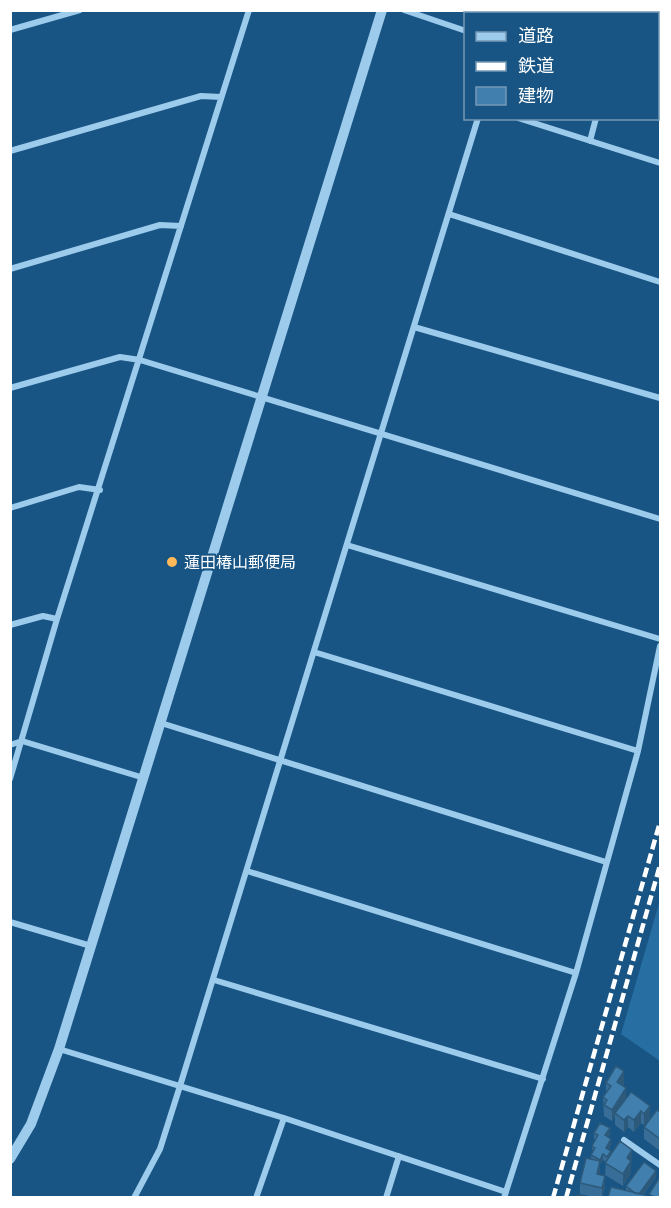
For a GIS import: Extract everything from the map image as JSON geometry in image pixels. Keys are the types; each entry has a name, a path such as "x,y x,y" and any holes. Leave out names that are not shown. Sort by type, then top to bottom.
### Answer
{"street":[{"path":"10,30 80,10"},
{"path":"10,779 57,619 100,490 249,10"},
{"path":"10,1159 31,1124 59,1050 381,10"},
{"path":"404,10 464,31"},
{"path":"10,151 201,96 221,97"},
{"path":"134,1197 160,1149 214,980 477,120"},
{"path":"524,120 660,163"},
{"path":"590,141 595,120"},
{"path":"449,214 660,282"},
{"path":"10,269 160,225 181,226"},
{"path":"414,327 660,398"},
{"path":"10,388 120,357 140,360 382,432 660,519"},
{"path":"10,508 79,487 100,490"},
{"path":"347,545 660,639"},
{"path":"10,625 43,616 57,619"},
{"path":"59,1050 284,1118 399,1156 505,1195 576,973 638,751 660,645"},
{"path":"314,652 638,751"},
{"path":"161,723 606,862"},
{"path":"10,745 22,741 144,778"},
{"path":"248,871 576,973"},
{"path":"10,922 91,946"},
{"path":"214,980 543,1079"},
{"path":"256,1197 284,1118"},
{"path":"624,1140 660,1165"},
{"path":"386,1197 399,1156"}],"shaded area":[{"path":"660,900 660,1061 621,1034"}],"building":[{"path":"616,1066 624,1071 617,1082 626,1088 612,1110 604,1105 607,1100 603,1097 611,1086 606,1083"},
{"path":"631,1092 650,1106 644,1114 641,1111 634,1120 628,1116 624,1120 615,1113"},
{"path":"657,1110 660,1112 660,1139 644,1127"},
{"path":"600,1123 610,1128 605,1135 611,1139 606,1148 611,1151 607,1157 603,1154 600,1160 591,1155 595,1148 592,1146 598,1135 594,1133"},
{"path":"620,1141 632,1150 627,1158 631,1161 623,1174 605,1163"},
{"path":"586,1158 600,1161 597,1174 605,1176 602,1188 580,1183"},
{"path":"644,1162 656,1171 639,1194 626,1186"},
{"path":"660,1177 660,1195 654,1197 649,1194"},
{"path":"611,1187 645,1195 644,1197 608,1197"}],"railway":[{"path":"553,1198 660,822"},
{"path":"566,1198 660,865"}],"place":[{"name":"蓮田椿山郵便局","path":"172,562"}]}
